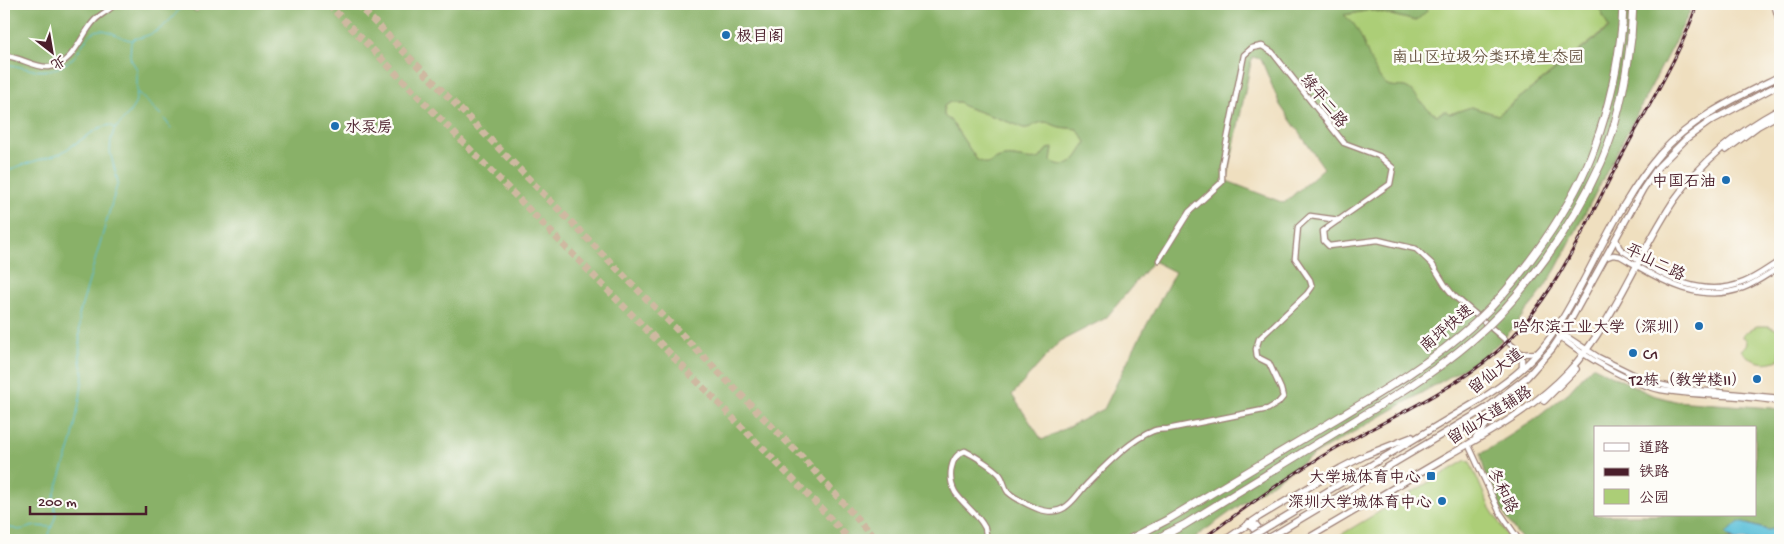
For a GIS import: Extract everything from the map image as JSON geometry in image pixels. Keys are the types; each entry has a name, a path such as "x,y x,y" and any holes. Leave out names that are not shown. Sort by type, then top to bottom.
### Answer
{"highway":[{"name":"南坪快速","path":"1128,540 1167,520 1397,382 1457,338 1491,307 1536,251 1564,208 1586,169 1595,148 1615,78 1622,25 1622,4"},
{"name":"南坪快速","path":"1154,540 1184,525 1402,392 1449,359 1495,320 1526,284 1551,250 1597,170 1610,138 1625,81 1631,38 1633,4"}],"main road":[{"name":"留仙大道","path":"1246,540 1491,393 1522,369 1555,332 1626,202 1645,173 1662,152 1707,115 1780,76"},
{"name":"留仙大道","path":"1263,540 1270,538 1488,407 1516,386 1544,358 1561,336 1651,177 1676,149 1698,130 1720,115 1780,84"},
{"name":"留仙大道辅路","path":"1312,540 1515,421 1544,401 1561,386 1606,329 1672,205 1693,177 1732,140 1752,125 1780,109"},
{"name":"留仙大道辅路","path":"1640,264 1675,206 1696,179 1731,145 1758,126 1780,114"},
{"name":"留仙大道辅路","path":"1305,540 1473,442 1532,405 1588,353"},
{"path":"1470,448 1516,386"},
{"name":"留仙大道辅路","path":"1224,540 1347,465 1435,427"},
{"path":"1250,523 1256,525 1270,538"},
{"path":"1250,523 1263,540"}],"street":[{"path":"4,56 50,67 60,63 70,56 96,18 108,12 115,4"},
{"path":"1774,4 1780,24"},
{"name":"绿平二路","path":"1159,260 1190,212 1222,182 1222,164 1244,55 1252,48 1262,46 1272,52 1344,143 1379,156 1393,168 1390,184 1323,231 1324,241 1329,246 1378,240 1416,249 1432,264 1453,295 1520,353"},
{"path":"987,540 982,523 954,491 952,464 959,453 966,451 995,470 1007,491 1015,497 1039,509 1051,512 1062,509 1073,502 1088,483 1122,451 1154,430 1168,429 1268,409 1278,404 1283,397 1281,389 1269,363 1258,357 1256,349 1259,338 1307,294 1312,286 1310,280 1294,258 1298,227 1310,216 1339,220"},
{"name":"平山二路","path":"1616,240 1621,249 1640,264 1682,289 1711,294 1743,288 1780,267"},
{"name":"平山二路","path":"1605,258 1617,255 1681,283 1712,289 1734,286 1744,282 1780,261"},
{"path":"1555,332 1626,377 1655,388 1675,392 1780,402"},
{"path":"1522,369 1520,353 1538,352"},
{"path":"1588,353 1631,374 1659,384 1780,398"},
{"name":"冬和路","path":"1470,448 1499,511 1519,540"}],"green space":[{"path":"4,4 190,4 188,9 197,12 204,4 1425,4 1427,11 1416,21 1371,10 1344,15 1357,29 1376,72 1386,84 1409,89 1432,113 1437,115 1445,111 1450,114 1471,107 1498,115 1609,28 1598,6 1594,4 1690,4 1689,14 1556,269 1538,297 1506,336 1482,358 1312,456 1191,540 4,540","holes":["1252,57 1261,59 1280,105 1324,168 1284,203 1227,181","950,102 959,102 963,106 1025,128 1044,122 1060,127 1077,129 1086,142 1073,162 1068,164 1063,165 1051,161 1053,148 1047,149 1039,159 1002,157 988,164 977,160 951,121 944,116 944,106","1153,261 1175,272 1104,409 1042,440 1012,395 1059,342 1106,318"]},
{"name":"南山区垃圾分类环境生态园","path":"1425,4 1594,4 1598,6 1609,27 1498,115 1471,107 1450,114 1444,111 1437,115 1432,113 1409,89 1386,84 1382,80 1344,15 1371,10 1416,21 1426,11"},
{"path":"950,102 960,102 963,106 1025,128 1044,122 1060,127 1077,129 1086,142 1076,158 1068,164 1057,164 1050,161 1053,149 1047,149 1039,159 1002,157 988,164 977,160 951,121 944,117 944,106"},
{"path":"1757,326 1769,326 1780,331 1780,359 1764,363 1759,362 1750,358 1741,350 1747,343 1746,339 1742,336"},
{"path":"1592,366 1652,395 1675,401 1780,410 1780,528 1768,530 1748,524 1730,538 1735,540 1523,540 1510,523 1496,499 1486,475 1481,454 1533,421 1569,392"},
{"name":"深圳大学城体育中心","path":"1466,460 1470,462 1490,508 1510,540 1332,540"}],"water":[{"path":"1739,522 1768,530 1780,528 1780,540 1735,540 1726,534"}],"waterway":[{"path":"47,540 56,515 53,499 72,441 80,398 83,376 80,359 79,315 118,182 110,152 111,140 114,130 135,104 137,69 130,56 131,42 133,39 150,35 162,27 184,4"},
{"path":"4,64 32,70 56,69 73,58 89,36 102,30 131,40"},
{"path":"137,92 163,117 171,128"},
{"path":"4,173 19,166 61,153 99,128 110,125 115,128"},
{"path":"4,526 19,530 35,526 51,527"}],"tunnel":[{"path":"328,4 850,540"},
{"path":"357,4 803,458 876,540"}],"railway":[{"path":"1201,540 1301,469 1451,385 1487,360 1511,339 1550,290 1581,235 1674,60 1697,4"}],"place":[{"name":"极目阁","path":"726,35"},
{"name":"水泵房","path":"335,126"},
{"name":"中国石油","path":"1726,180"},
{"name":"哈尔滨工业大学（深圳）","path":"1699,326"},
{"name":"C1","path":"1633,353"},
{"name":"T2栋（教学楼II）","path":"1757,379"},
{"name":"大学城体育中心","path":"1431,476"},
{"name":"深圳大学城体育中心","path":"1442,501"}]}
